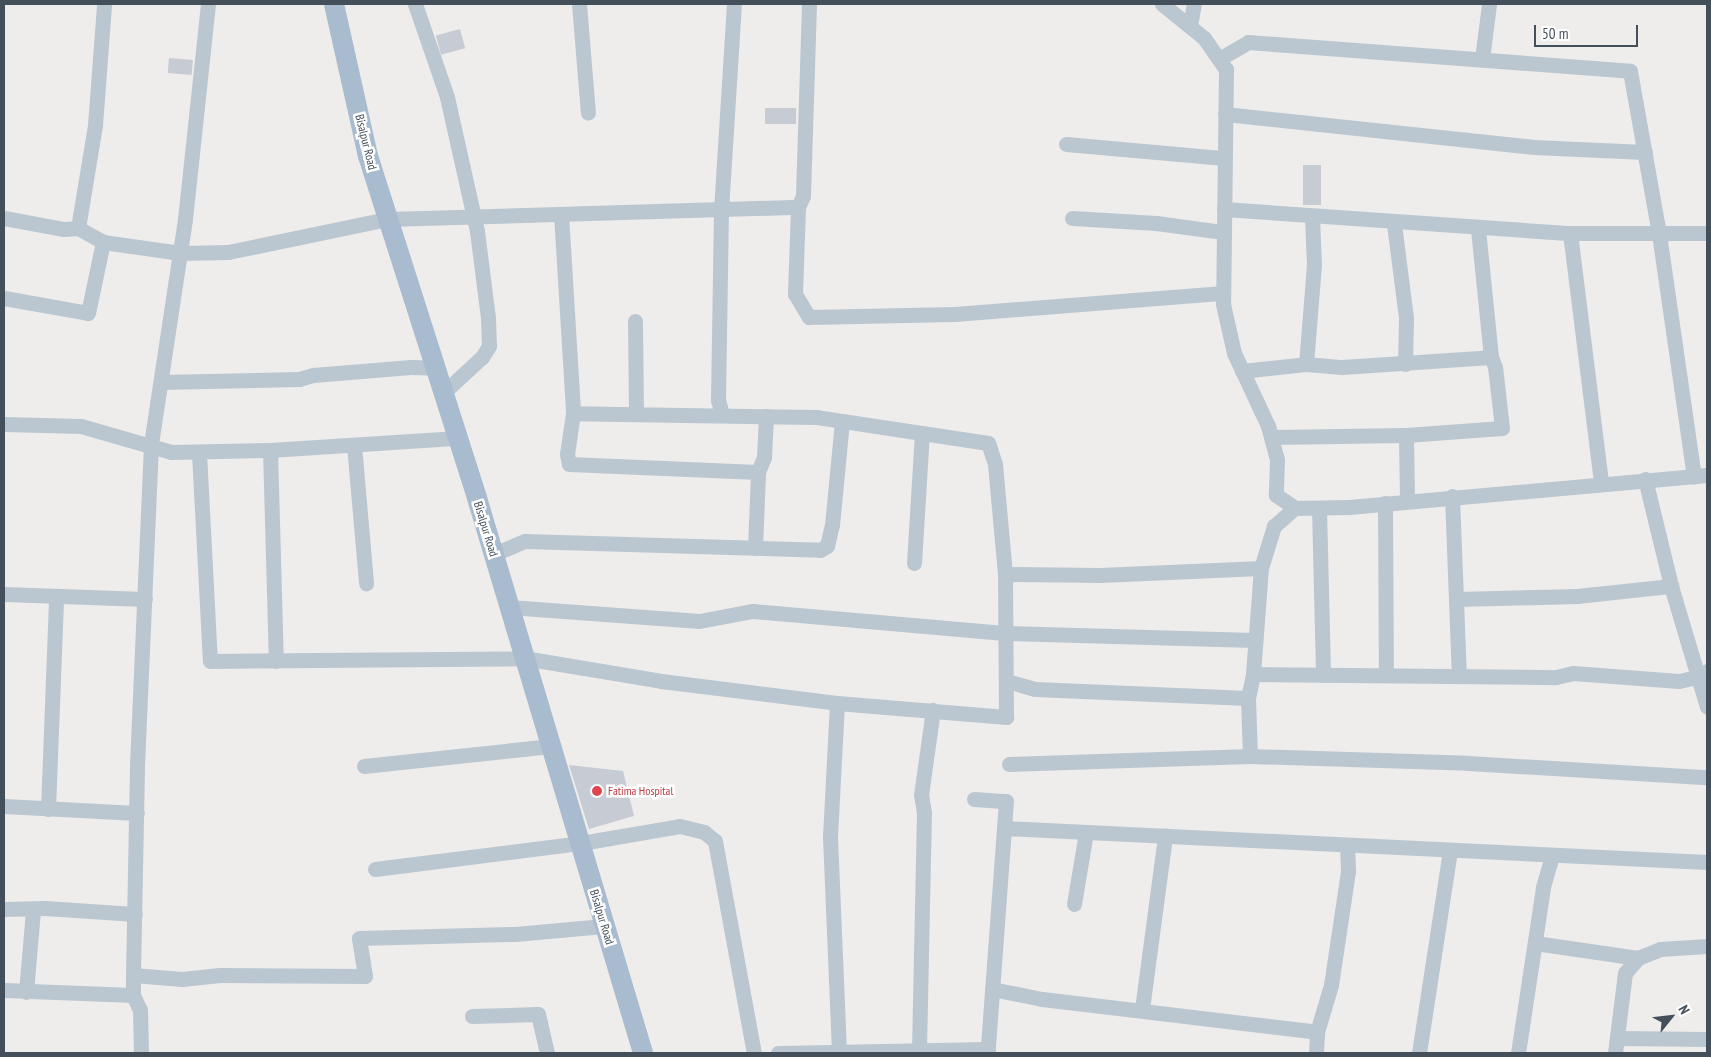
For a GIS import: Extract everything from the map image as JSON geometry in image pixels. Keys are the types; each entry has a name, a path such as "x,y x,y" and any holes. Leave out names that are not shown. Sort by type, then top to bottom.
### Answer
{"main road":[{"name":"Bisalpur Road","path":"334,4 368,156 494,554 643,1053"}],"street":[{"path":"78,228 95,125 104,4"},
{"path":"141,1053 140,1010 133,995 137,813 151,444 180,252 208,4"},
{"path":"416,4 447,97 474,216 480,248 489,346 482,357 444,393"},
{"path":"579,4 588,113"},
{"path":"722,414 718,400 721,210 734,4"},
{"path":"809,4 803,196 798,207 795,294 809,317 955,314 1223,293"},
{"path":"1162,4 1204,38 1226,68 1223,293 1234,353 1271,437 1277,460 1276,495 1295,508 1319,508 1701,475 1630,72 1616,68 1562,68 1482,59 1248,42 1219,58"},
{"path":"1190,26 1194,4"},
{"path":"1482,59 1487,4"},
{"path":"1225,114 1534,147 1645,152"},
{"path":"1066,144 1224,158"},
{"path":"4,218 64,228 78,228 103,242 180,252 228,252 388,220 798,207"},
{"path":"1224,210 1394,224 1570,233 1707,233"},
{"path":"561,214 573,413 567,454 569,464 758,472"},
{"path":"1072,218 1156,223 1223,232"},
{"path":"1306,364 1314,265 1312,218"},
{"path":"1394,224 1406,318 1405,364"},
{"path":"1271,437 1406,435 1502,428 1495,367 1490,357 1478,228"},
{"path":"1570,233 1601,483"},
{"path":"4,298 88,314 103,242"},
{"path":"635,321 636,414"},
{"path":"1242,371 1306,364 1342,367 1490,357"},
{"path":"161,382 298,379 313,375 401,368 436,368"},
{"path":"199,453 210,661 524,658 661,681 837,703 1006,717 1007,633 1005,574 995,464 988,443 842,421 722,414 573,413"},
{"path":"755,548 758,472 764,457 766,416"},
{"path":"494,554 525,540 755,548 810,552 827,546 836,497 842,421"},
{"path":"4,424 81,426 151,444 172,452 199,453 458,438"},
{"path":"914,563 922,433"},
{"path":"1406,435 1406,501"},
{"path":"354,445 366,583"},
{"path":"270,450 276,661"},
{"path":"1645,480 1671,586 1702,674 1707,707"},
{"path":"1452,496 1457,599 1458,676"},
{"path":"1385,503 1386,675"},
{"path":"1250,756 1248,698 1253,674 1254,640 1261,568 1274,526 1295,508"},
{"path":"1319,508 1323,675"},
{"path":"1005,574 1100,575 1261,568"},
{"path":"1457,599 1577,596 1671,586"},
{"path":"4,594 145,599"},
{"path":"48,809 56,596"},
{"path":"509,607 700,621 753,612 1007,633 1254,640"},
{"path":"1253,674 1556,677 1573,674 1679,681 1702,674"},
{"path":"1007,681 1035,689 1248,698"},
{"path":"837,703 830,837 839,1052"},
{"path":"919,1050 924,813 921,795 933,710"},
{"path":"364,766 550,746"},
{"path":"1010,764 1250,756 1468,762 1707,777"},
{"path":"778,1053 919,1050 988,1051 1006,801 974,798"},
{"path":"4,806 137,813"},
{"path":"375,869 579,842 680,826 704,832 715,841 754,1053"},
{"path":"1004,828 1707,862"},
{"path":"1074,904 1086,832"},
{"path":"1142,1009 1165,836"},
{"path":"1316,1053 1317,1032 1331,985 1348,871 1347,845"},
{"path":"1419,1053 1450,850"},
{"path":"1518,1053 1543,887 1552,855"},
{"path":"4,909 33,910 45,908 135,914"},
{"path":"26,992 33,910"},
{"path":"134,975 182,979 220,975 364,976 359,938 514,934 604,926"},
{"path":"1535,943 1638,958 1660,950 1707,946"},
{"path":"1615,1053 1625,973 1638,958"},
{"path":"992,989 1042,999 1142,1009 1317,1032"},
{"path":"4,990 133,995"},
{"path":"472,1016 538,1014 547,1053"},
{"path":"1617,1038 1707,1039"}],"building":[{"path":"460,29 465,48 441,55 436,35"},
{"path":"169,58 193,60 192,75 168,73"},
{"path":"765,108 796,108 796,124 765,124"},
{"path":"1303,165 1321,165 1321,205 1303,205"},
{"path":"569,765 623,771 634,816 589,829"}],"place":[{"name":"Fatima Hospital","path":"597,791"}]}
